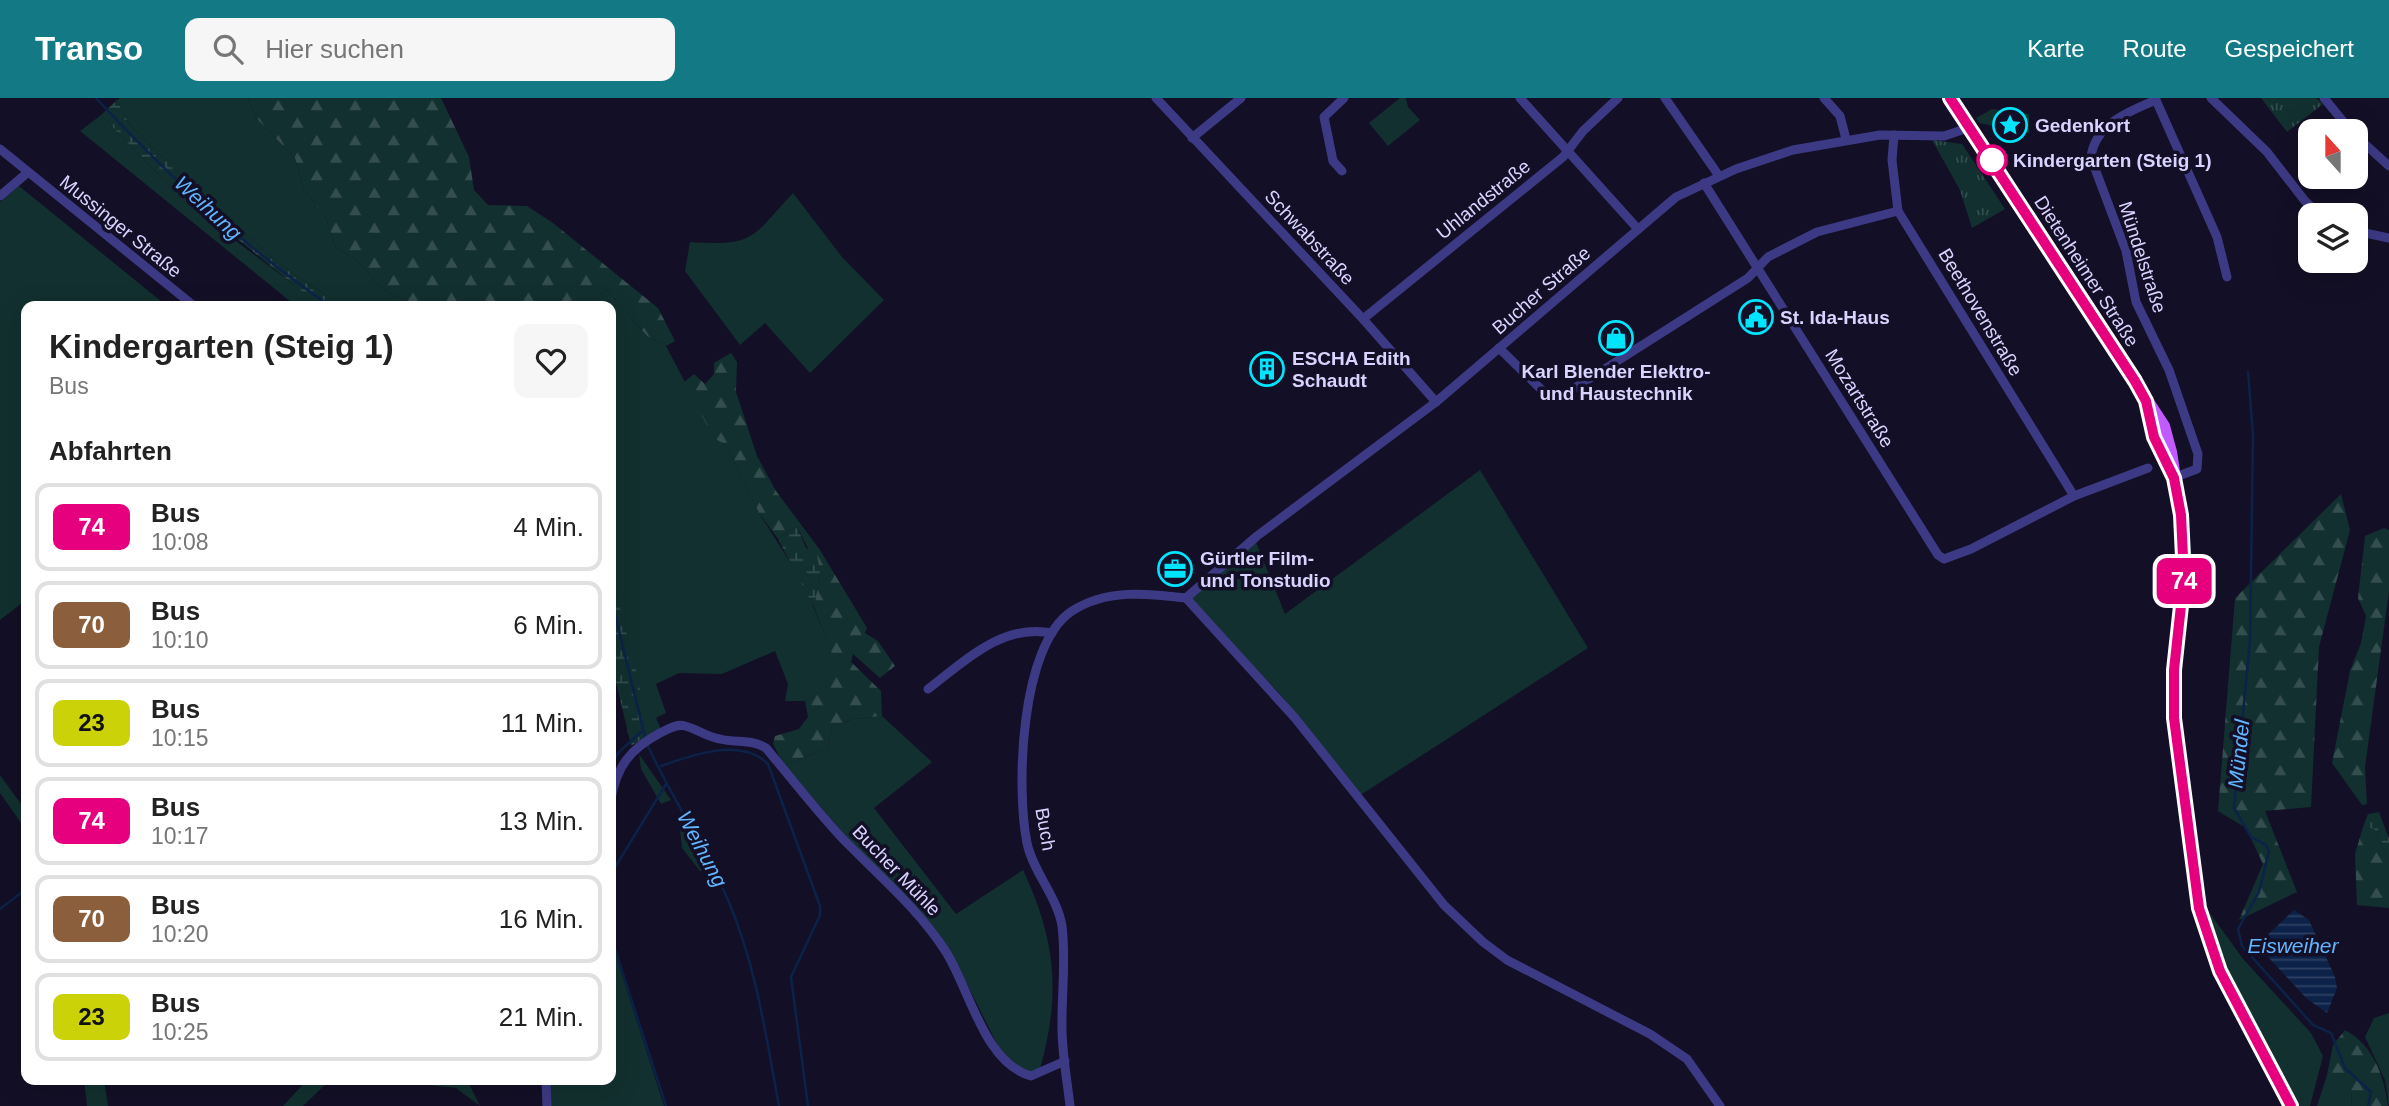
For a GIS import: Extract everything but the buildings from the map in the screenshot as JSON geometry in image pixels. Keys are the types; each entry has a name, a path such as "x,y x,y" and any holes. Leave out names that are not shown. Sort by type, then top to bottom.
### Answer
{"main road":[{"name":"Dietenheimer Straße","path":"1950,98 2164,426 2171,452 2183,537 2184,578 2174,670 2174,718 2199,908 2220,971 2291,1106"}],"street":[{"name":"Schwabstraße","path":"1156,98 1363,319 1436,402"},
{"path":"1192,138 1242,98"},
{"path":"1342,171 1333,161 1324,117 1344,98"},
{"path":"1520,98 1637,228"},
{"name":"Uhlandstraße","path":"1363,319 1563,157 1567,148 1618,98"},
{"path":"1665,98 1719,176"},
{"path":"1824,98 1840,116 1846,139"},
{"path":"2211,98 2267,152 2307,203"},
{"path":"2324,98 2341,119"},
{"name":"Mündelstraße","path":"2174,478 2197,468 2198,454 2173,377 2136,302 2126,251 2091,158 2092,145 2103,129 2156,99 2217,237 2227,277"},
{"name":"Bucher Straße","path":"1186,598 1257,536 1436,402 1665,204 1719,176 1793,150 1846,139 1894,135 1944,136 1970,127"},
{"name":"Beethovenstraße","path":"1894,135 1892,168 1898,211 2074,496"},
{"path":"2368,147 2389,166"},
{"name":"Mussinger Straße","path":"0,149 188,301"},
{"path":"0,196 27,173"},
{"name":"Mozartstraße","path":"1704,183 1938,555 1944,559 1971,549 2074,496"},
{"path":"1499,348 1550,398 1559,398 1758,269 1768,257 1817,232 1851,220 1898,211"},
{"path":"2368,234 2389,238"},
{"path":"2074,496 2148,468"},
{"name":"Buch","path":"1065,1061 1062,1030 1065,959 1061,922 1027,844 1024,813 1025,714 1052,633 1068,614 1102,598 1141,593 1186,598"},
{"path":"1186,598 1295,718 1444,905 1467,928 1507,960 1650,1034 1678,1053 1686,1059 1720,1106"},
{"path":"928,689 991,642 1015,633 1052,633"},
{"name":"Bucher Mühle","path":"616,776 637,746 683,725 707,737 756,742 766,748 821,815 926,925 947,953 1000,1056 1021,1073 1031,1076 1065,1061"},
{"path":"1065,1061 1070,1106"},
{"path":"546,1085 547,1106"}],"green space":[{"path":"248,98 256,118 295,158 304,189 326,218 336,249 359,263 386,291 407,301 334,301 279,264 129,124 117,100"},
{"path":"248,98 441,98 469,157 474,190 488,205 527,206 553,223 658,308 675,341 666,346 647,336 606,289 593,301 407,301 389,293 359,263 336,249 326,218 304,189 295,158 256,118"},
{"path":"1400,98 1406,98 1408,107 1420,120 1388,146 1369,123"},
{"path":"2261,98 2316,98 2323,104 2304,119 2298,119 2298,123 2287,132"},
{"path":"117,100 129,124 171,166 279,264 334,301 314,301 188,199 173,190 101,115"},
{"path":"1992,109 2029,114 2029,133 1979,123 1976,118"},
{"path":"101,115 173,190 188,199 236,241 315,301 290,301 80,131"},
{"path":"1932,140 1962,144 2005,209 1972,228 1960,190"},
{"path":"19,186 161,301 21,301 21,604 0,620 0,202"},
{"path":"793,193 842,257 884,300 810,373 765,323 740,345 685,271 690,242 727,242 750,236 768,221"},
{"path":"606,289 647,336 666,346 715,439 726,445 759,513 804,584 841,674 805,701 785,701 788,684 775,651 722,674 679,673 656,684 666,713 656,718 661,729 647,736 634,692 640,688 616,593 616,301 593,301"},
{"path":"731,353 737,362 736,392 757,456 776,491 820,550 867,628 865,633 878,641 895,666 880,678 853,654 851,662 881,691 882,716 854,719 832,726 827,749 784,765 773,744 775,736 799,729 808,717 805,701 840,674 814,607 820,573 797,526 778,539 759,513 726,445 715,439 683,383 694,374 705,384 714,374 714,363"},
{"path":"1480,470 1588,648 1359,796 1281,695 1193,604 1192,594 1255,540 1285,614"},
{"path":"2341,494 2350,530 2319,647 2311,807 2265,811 2297,892 2239,920 2263,864 2246,828 2218,811 2235,598"},
{"path":"797,526 806,548 817,554 820,573 814,607 778,539"},
{"path":"2384,528 2389,530 2389,591 2365,767 2367,804 2362,805 2332,763 2350,671 2361,643 2366,616 2358,598 2365,536"},
{"path":"616,592 641,689 634,692 647,736 631,746 616,682"},
{"path":"882,716 932,762 874,808 956,914 1023,870 1043,920 1052,968 1051,1016 1040,1069 1029,1072 1017,1069 998,1046 956,962 784,765 827,749 832,726 854,719"},
{"path":"639,754 671,800 661,804 641,769"},
{"path":"0,775 21,804 21,823 0,793"},
{"path":"2379,812 2389,839 2389,860 2374,829 2363,827 2368,814"},
{"path":"2363,827 2374,829 2389,860 2389,908 2357,905 2355,854"},
{"path":"680,829 687,830 706,871 700,871 682,848"},
{"path":"2206,908 2244,960 2311,1033 2323,1056 2310,1106 2297,1106 2222,961"},
{"path":"616,956 664,1106 551,1106 550,1085 616,1085"},
{"path":"2389,1013 2389,1106 2385,1080 2365,1037 2374,1018"},
{"path":"2345,1030 2363,1044 2376,1062 2384,1083 2388,1106 2352,1106 2351,1089 2339,1076 2327,1075 2333,1045"},
{"path":"2327,1075 2339,1075 2351,1089 2352,1106 2317,1106"},
{"path":"85,1085 105,1085 108,1106 87,1106"},
{"path":"302,1085 325,1085 303,1106 283,1106"},
{"path":"429,1085 470,1085 480,1106 456,1088"}],"water":[{"name":"Eisweiher","path":"2294,910 2309,920 2335,977 2337,988 2327,1013 2306,998 2257,945"}],"waterway":[{"name":"Weihung","path":"96,98 207,209 323,301"},
{"name":"Mündel","path":"2248,372 2253,435 2250,640 2234,808 2251,837 2266,845 2269,851 2259,892 2238,929 2242,946 2313,1025 2331,1033 2345,1068 2371,1092 2368,1106"},
{"name":"Weihung","path":"616,618 645,738"},
{"path":"616,757 641,732"},
{"name":"Weihung","path":"647,744 719,880 738,925 759,1001 779,1106"},
{"path":"661,766 701,753 730,750 744,751 768,764 820,906 820,915 791,977 808,1106"},
{"path":"616,866 666,784"},
{"path":"0,909 21,893"},
{"path":"616,952 666,1106"}],"bus line":[{"name":"74","path":"1950,98 2135,381 2146,401 2154,437 2174,478 2181,515 2184,578 2174,670 2174,718 2199,908 2220,971 2291,1106"}],"place":[{"name":"Gedenkort","path":"2010,125"},
{"name":"Kindergarten (Steig 1)","path":"1992,160"},
{"name":"St. Ida-Haus","path":"1756,317"},
{"name":"Karl Blender Elektro- und Haustechnik","path":"1616,338"},
{"name":"ESCHA Edith Schaudt","path":"1267,369"},
{"name":"Gürtler Film- und Tonstudio","path":"1175,569"}]}
